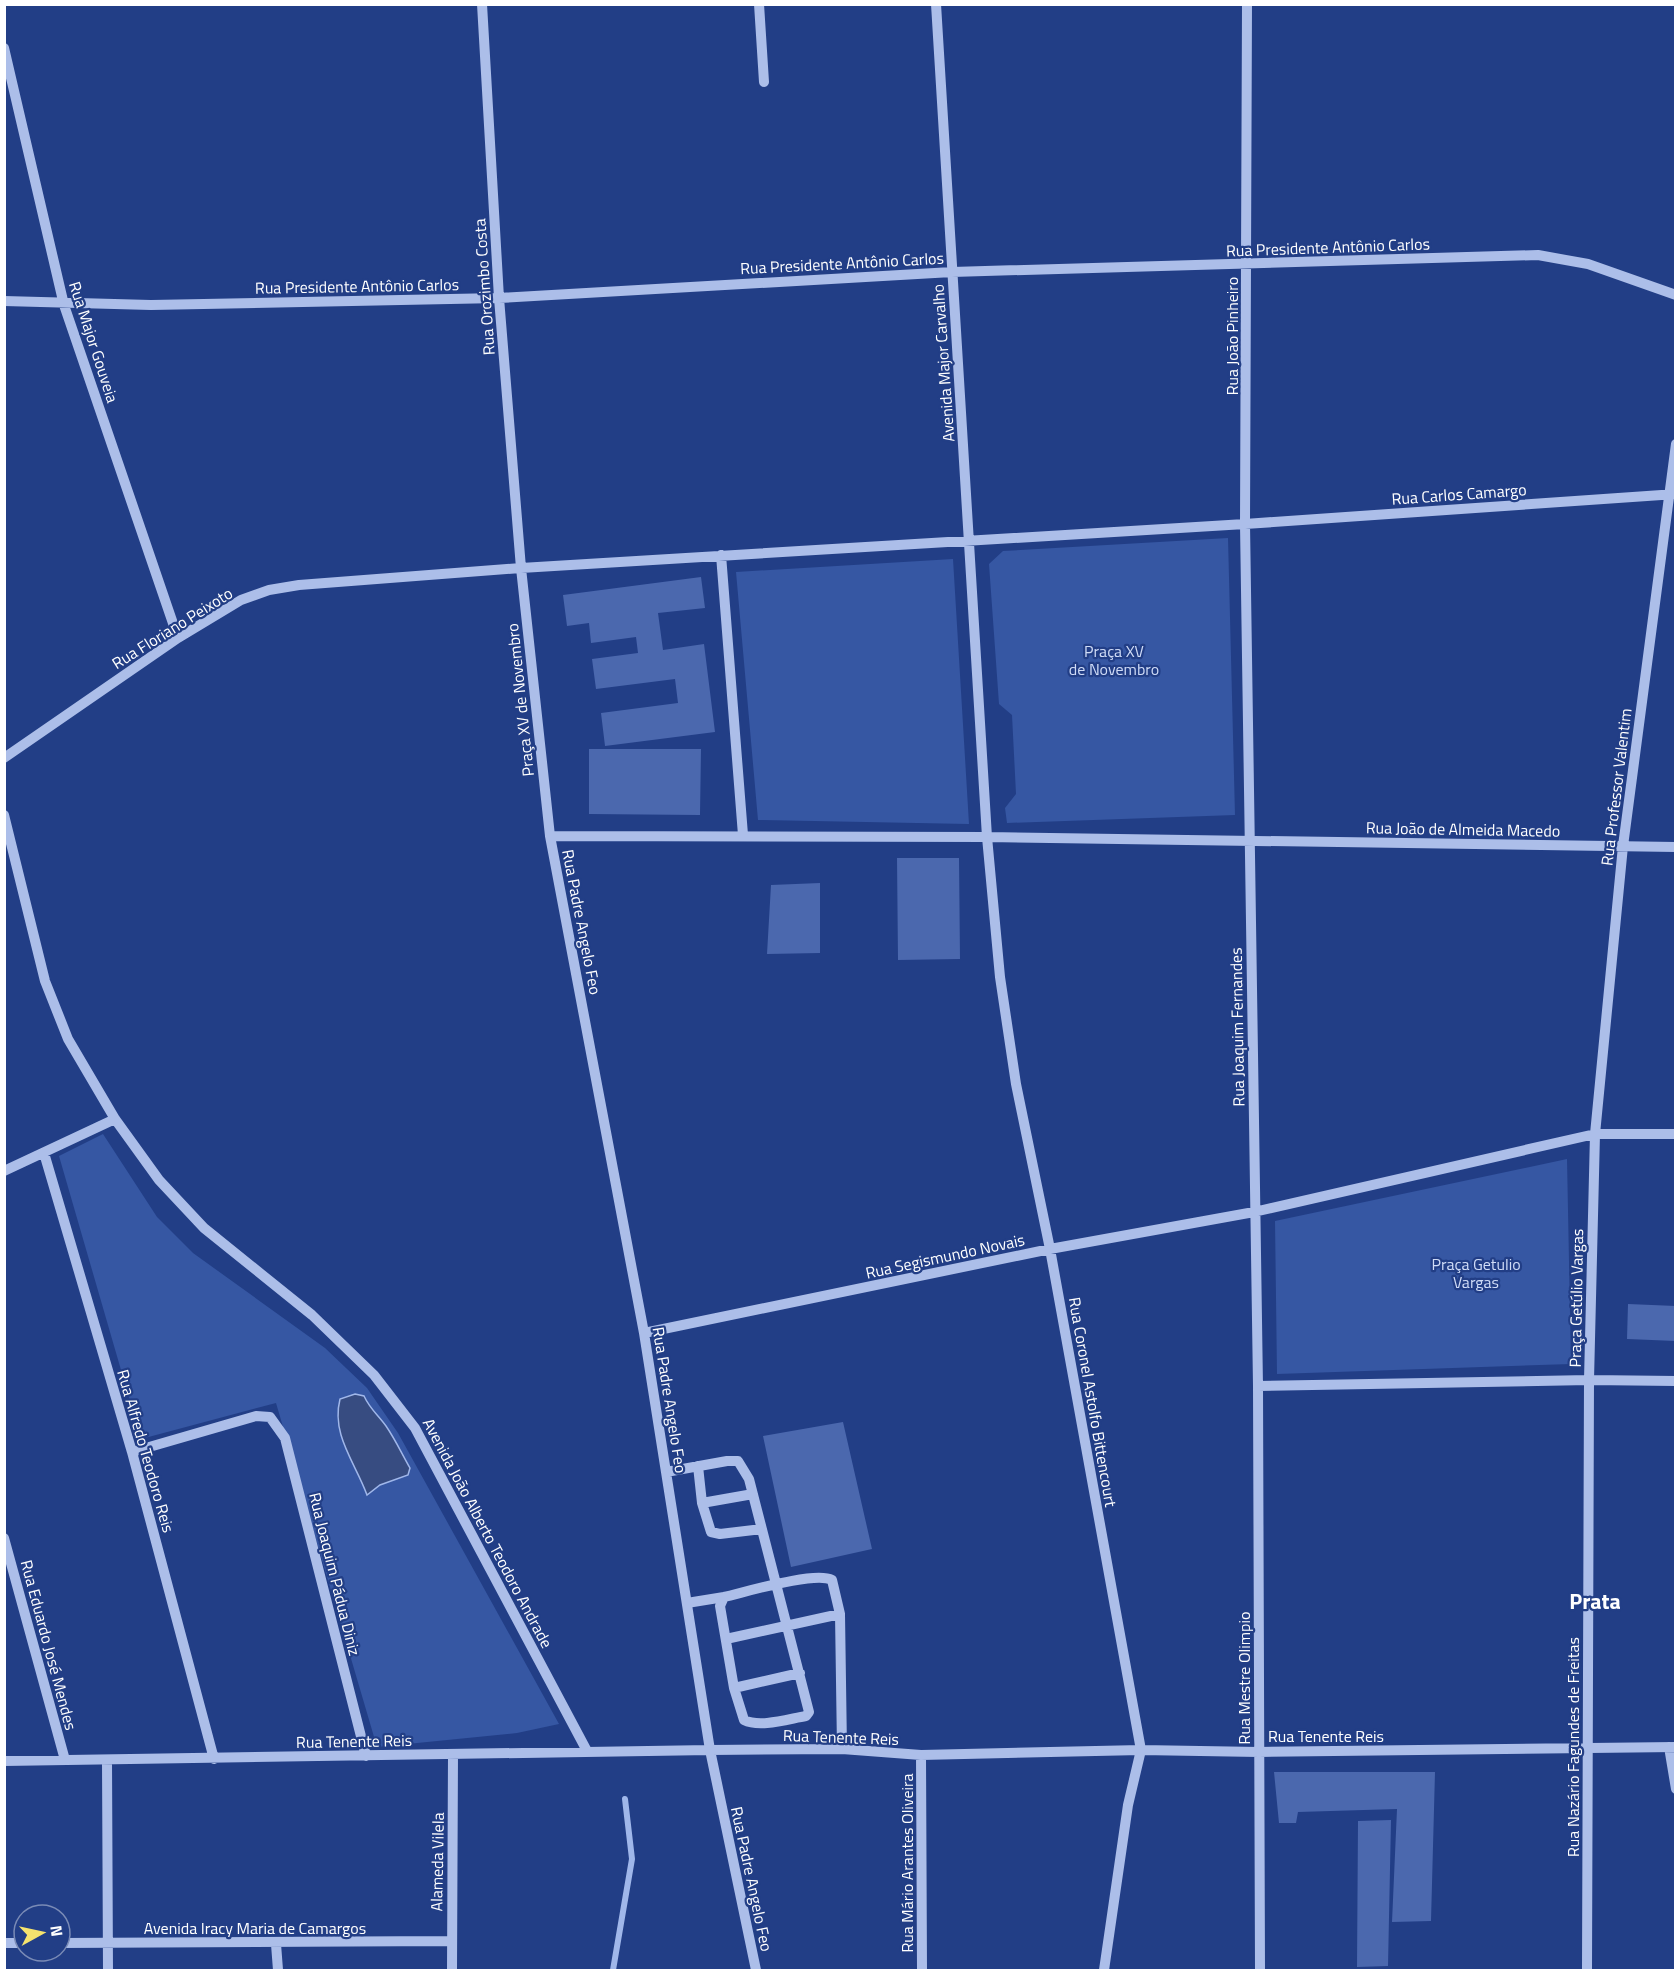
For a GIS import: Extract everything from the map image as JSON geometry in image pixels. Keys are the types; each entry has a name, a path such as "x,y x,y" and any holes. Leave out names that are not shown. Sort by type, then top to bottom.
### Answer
{"street":[{"name":"Rua Orozimbo Costa","path":"482,4 499,298 521,568"},
{"path":"759,4 764,81"},
{"name":"Avenida Major Carvalho","path":"936,4 969,540"},
{"name":"Rua João Pinheiro","path":"1245,524 1247,4"},
{"name":"Rua Major Gouveia","path":"4,48 64,305 178,638"},
{"name":"Rua Presidente Antônio Carlos","path":"4,301 64,305 499,298 952,272 1538,255 1588,264 1676,295"},
{"name":"Rua Professor Valentim","path":"1595,1134 1623,846 1672,494 1676,444"},
{"name":"Rua Carlos Camargo","path":"1245,524 1672,494"},
{"path":"521,568 1245,524 1250,842 987,837 550,836"},
{"path":"969,540 987,837"},
{"path":"721,555 743,835"},
{"name":"Rua Floriano Peixoto","path":"4,758 178,638 241,600 269,590 299,585 521,568"},
{"name":"Praça XV de Novembro","path":"521,568 550,836"},
{"name":"Avenida João Alberto Teodoro Andrade","path":"4,815 45,981 68,1039 115,1119 159,1180 204,1228 312,1314 374,1375 415,1428 587,1751"},
{"name":"Rua Padre Angelo Feo","path":"550,836 644,1333 710,1750 756,1971"},
{"name":"Rua Coronel Astolfo Bittencourt","path":"987,837 1000,977 1010,1041 1141,1750 1128,1805 1104,1971"},
{"name":"Rua João de Almeida Macedo","path":"1250,842 1676,847"},
{"name":"Rua Joaquim Fernandes","path":"1250,842 1254,1212"},
{"path":"4,1171 115,1119"},
{"path":"1258,1386 1254,1212 1595,1134 1676,1134"},
{"name":"Praça Getúlio Vargas","path":"1258,1386 1589,1380 1595,1134"},
{"name":"Rua Alfredo Teodoro Reis","path":"44,1153 132,1452 214,1759"},
{"name":"Rua Segismundo Novais","path":"644,1333 1050,1250 1254,1212"},
{"path":"1589,1380 1676,1381"},
{"name":"Rua Nazário Fagundes de Freitas","path":"1587,1971 1589,1380"},
{"name":"Rua Mestre Olimpio","path":"1258,1386 1260,1971"},
{"name":"Rua Joaquim Pádua Diniz","path":"132,1452 256,1416 270,1417 285,1438 366,1756"},
{"path":"666,1472 738,1461 744,1467 808,1705 806,1716 749,1723 744,1720 734,1688 720,1606 724,1597"},
{"path":"698,1466 702,1503 711,1532 720,1534 762,1528"},
{"path":"702,1503 753,1494"},
{"name":"Rua Eduardo José Mendes","path":"4,1538 65,1760"},
{"path":"687,1603 776,1585 829,1578 835,1586 840,1614 842,1749"},
{"path":"726,1639 840,1614"},
{"path":"734,1688 800,1673"},
{"path":"1672,1747 1676,1789"},
{"name":"Rua Tenente Reis","path":"4,1761 587,1751 842,1749 921,1755 1141,1750 1259,1752 1672,1747"},
{"name":"Alameda Vilela","path":"452,1971 450,1941 453,1754"},
{"name":"Rua Mário Arantes Oliveira","path":"921,1755 922,1971"},
{"path":"108,1761 108,1971"},
{"name":"Avenida Iracy Maria de Camargos","path":"72,1943 276,1944 450,1941"},
{"path":"276,1944 278,1971"}],"green space":[{"name":"Praça XV de Novembro","path":"1228,538 1235,815 1007,823 1005,808 1016,794 1012,715 999,704 989,564 1003,551"},
{"path":"953,559 969,824 758,820 736,572"},
{"path":"103,1134 157,1217 193,1253 325,1348 367,1388 398,1433 559,1724 517,1733 377,1747 276,1403 141,1439 59,1156"},
{"name":"Praça Getulio Vargas","path":"1567,1159 1571,1364 1277,1374 1275,1221"}],"shaded area":[{"path":"355,1394 364,1396 389,1431 410,1468 408,1475 380,1485 367,1495 341,1436 339,1425 340,1399"}],"building":[{"path":"701,577 705,608 658,613 663,650 704,644 715,732 605,746 601,713 678,703 675,679 596,689 592,659 638,653 636,637 591,643 589,623 567,626 563,595"},
{"path":"589,749 701,749 700,815 589,814"},
{"path":"897,858 959,858 960,959 898,960"},
{"path":"820,883 820,953 767,954 771,885"},
{"path":"1628,1304 1676,1306 1676,1341 1627,1339"},
{"path":"843,1422 872,1549 791,1567 763,1436"},
{"path":"1274,1772 1435,1772 1431,1921 1392,1922 1397,1809 1298,1812 1296,1823 1279,1823"},
{"path":"1391,1820 1388,1966 1357,1967 1358,1821"}],"waterway":[{"path":"613,1970 632,1859 625,1799"}],"district":[{"name":"Prata","path":"1595,1601"}]}
